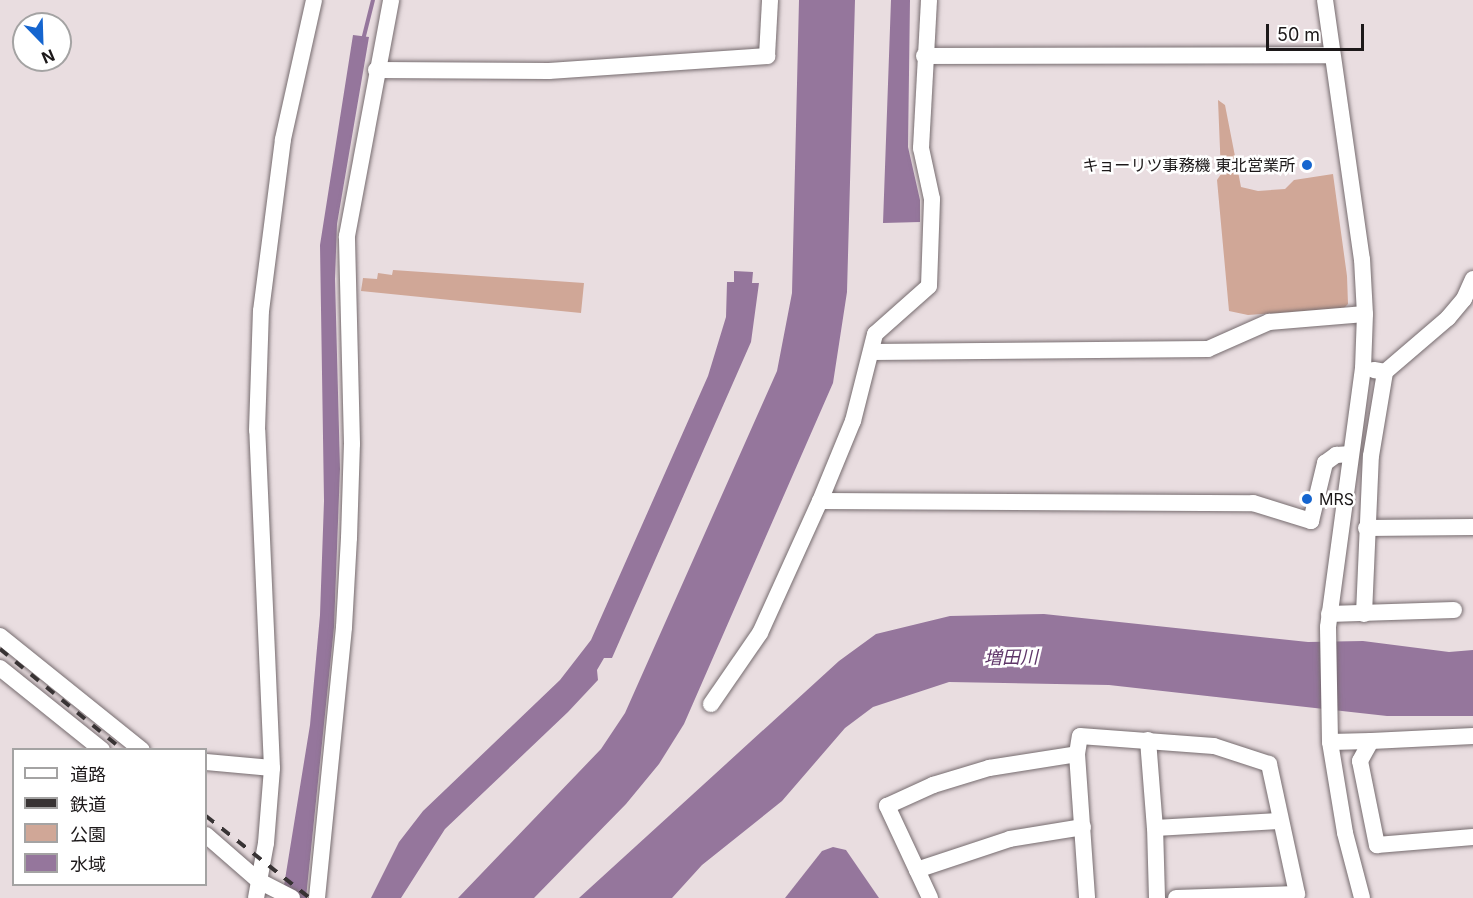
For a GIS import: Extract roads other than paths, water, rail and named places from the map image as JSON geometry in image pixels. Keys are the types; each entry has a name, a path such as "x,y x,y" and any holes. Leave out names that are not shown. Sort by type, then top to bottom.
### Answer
{"street":[{"path":"256,898 272,768 257,430 261,311 283,139 314,0"},
{"path":"317,898 344,627 348,549 352,444 347,236 376,70 391,0"},
{"path":"376,70 549,71 767,57 770,0"},
{"path":"711,704 760,633 820,501 853,421 875,334 929,286 932,200 921,148 924,56 930,0"},
{"path":"1325,0 1362,259 1365,314 1363,368 1328,620 1330,734 1345,833 1362,898"},
{"path":"924,56 1332,55"},
{"path":"1364,614 1366,528 1371,456 1385,372 1448,318 1464,299 1473,279"},
{"path":"872,352 1208,349 1269,322 1365,314"},
{"path":"1363,368 1385,372"},
{"path":"820,501 1253,503 1311,521 1325,463 1336,455 1351,454"},
{"path":"1366,528 1473,526"},
{"path":"1328,620 1364,614 1454,610"},
{"path":"0,636 140,748"},
{"path":"0,668 100,748"},
{"path":"1330,734 1371,741 1473,736"},
{"path":"1087,898 1077,754 1080,736 1214,746 1269,764 1279,821 1297,894 1176,898"},
{"path":"1148,740 1155,828 1157,898"},
{"path":"1371,741 1360,761 1377,845 1473,837"},
{"path":"930,898 887,806 933,785 989,768 1077,754"},
{"path":"207,762 272,768"},
{"path":"1155,828 1279,821"},
{"path":"917,870 1010,839 1083,827"},
{"path":"207,836 259,881 283,895"}],"water":[{"path":"799,0 855,0 847,292 833,383 684,724 659,764 626,804 534,898 458,898 601,749 625,713 777,371 792,293"},
{"path":"891,0 910,0 908,147 920,200 920,222 883,223"},
{"path":"353,35 369,37 337,224 335,279 340,469 334,627 306,898 282,898 310,725 320,615 324,501 320,245"},
{"path":"734,271 753,272 752,283 759,283 751,342 612,658 604,658 597,670 598,680 568,712 445,829 401,898 371,898 399,842 423,811 560,680 591,640 708,376 726,317 727,282 734,282"},
{"name":"増田川","path":"1044,614 1308,642 1363,641 1449,652 1473,650 1473,716 1387,716 1109,685 949,682 873,707 845,728 782,801 702,865 672,898 579,898 839,661 876,634 950,616"},
{"path":"833,847 846,850 879,898 785,898 822,851"}],"waterway":[{"path":"363,40 373,0"}],"railway":[{"path":"0,649 121,748"},
{"path":"207,817 310,898"}],"place":[{"name":"キョーリツ事務機 東北営業所","path":"1307,165"},
{"name":"MRS","path":"1307,499"}]}
